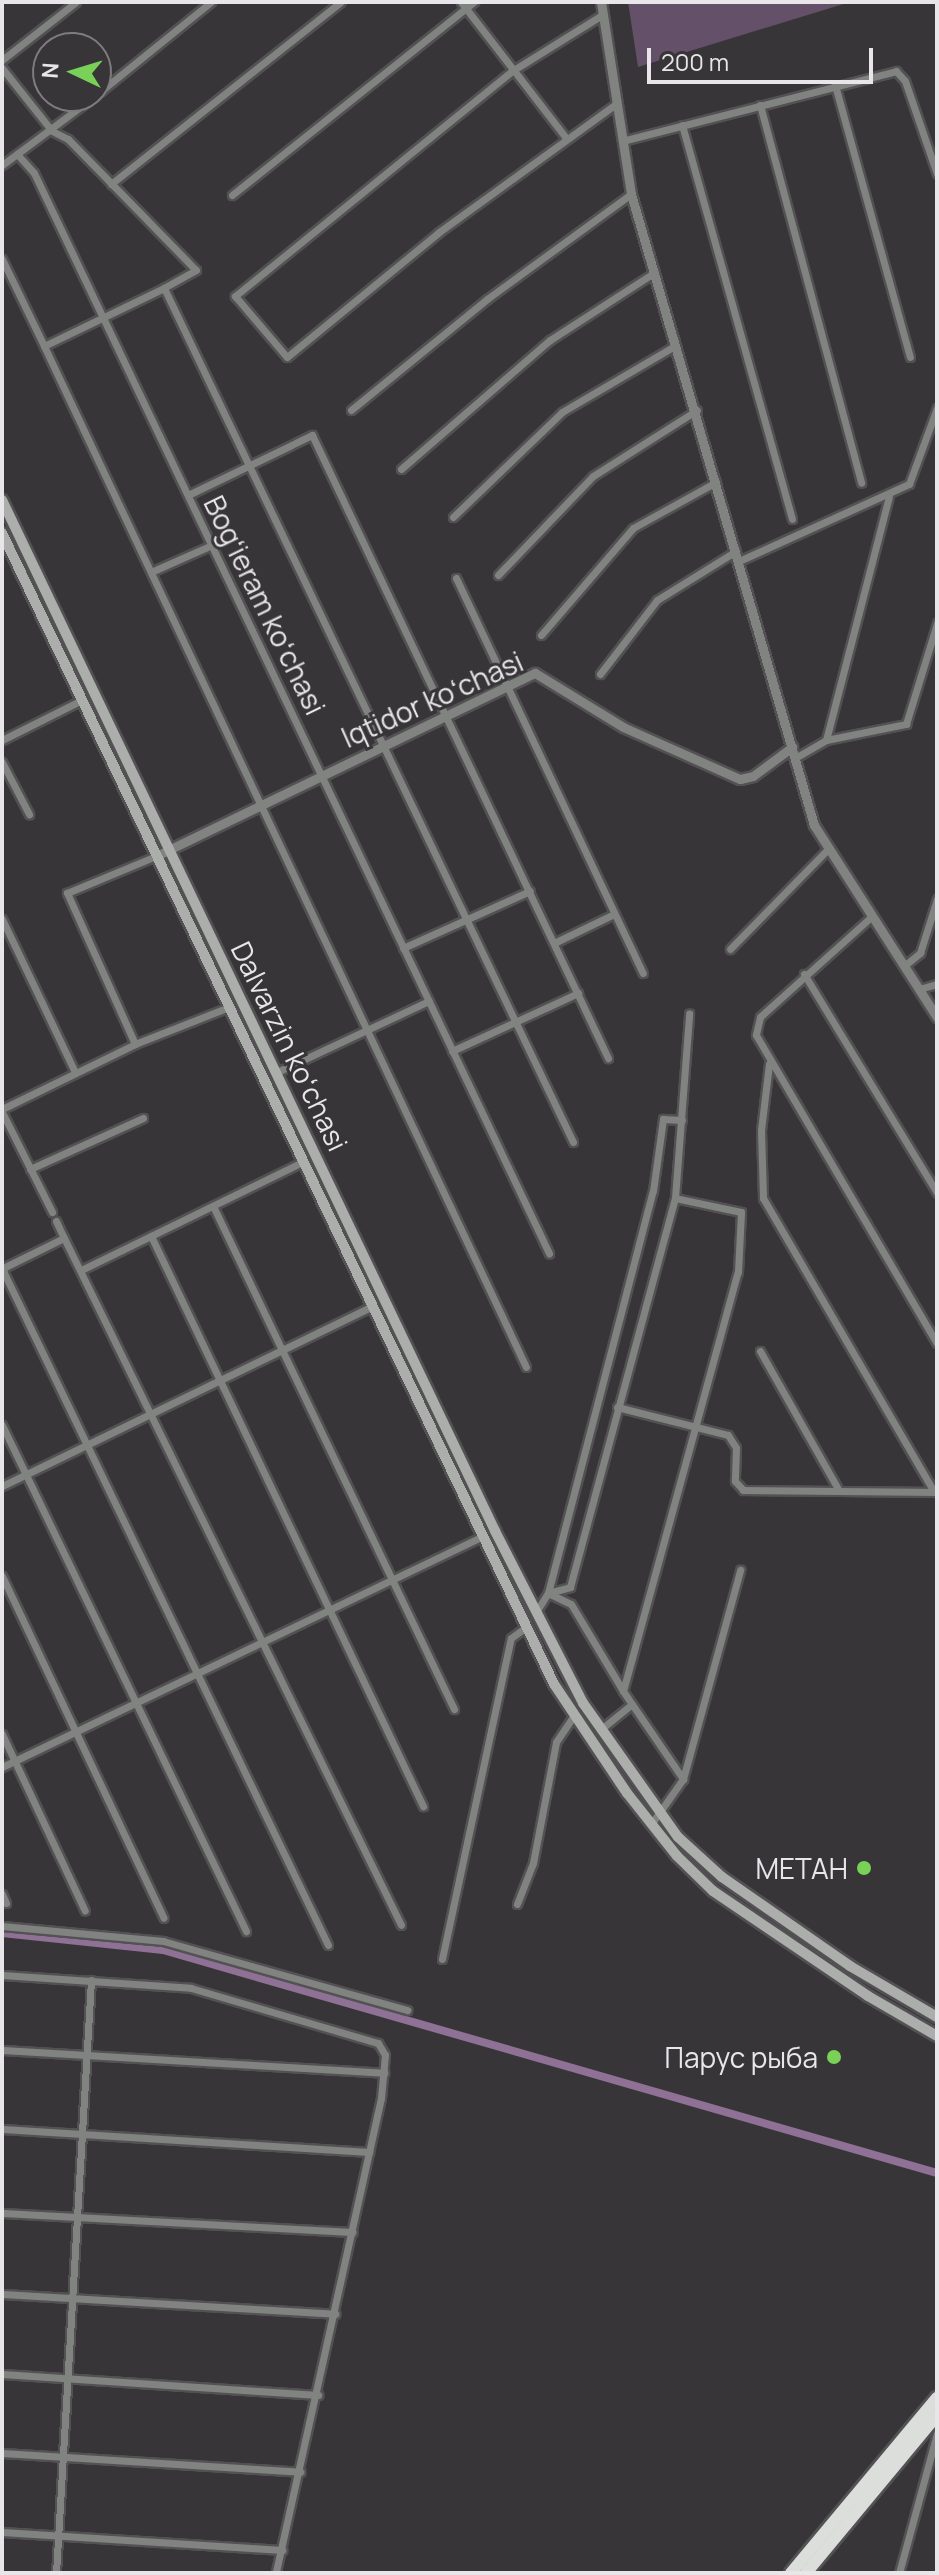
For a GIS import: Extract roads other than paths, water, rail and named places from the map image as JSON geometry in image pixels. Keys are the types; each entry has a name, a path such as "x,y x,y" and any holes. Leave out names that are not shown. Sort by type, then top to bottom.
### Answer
{"highway":[{"path":"791,2573 936,2406"},
{"path":"806,2573 936,2406"}],"main road":[{"name":"Dalvarzin koʻchasi","path":"2,500 569,1680 600,1730 687,1845 767,1910 937,2017"},
{"name":"Dalvarzin koʻchasi","path":"2,533 229,1007 306,1160 557,1689 677,1856 768,1929 937,2036"},
{"path":"116,766 127,761"},
{"path":"315,1182 326,1175"},
{"path":"557,1689 569,1680"},
{"path":"677,1856 687,1845"}],"street":[{"path":"2,60 76,2"},
{"path":"112,83 211,2"},
{"path":"111,184 341,2"},
{"path":"232,195 464,5 474,2"},
{"path":"601,2 631,194 678,344 814,825 827,850 937,1017"},
{"path":"464,5 566,138"},
{"path":"602,15 512,71 235,296 287,357 439,232 616,104"},
{"path":"3,71 52,131 111,184 196,270 44,346"},
{"path":"622,141 896,71 905,81 937,174"},
{"path":"835,85 910,357"},
{"path":"760,105 861,483"},
{"path":"2,165 76,112"},
{"path":"682,125 792,519"},
{"name":"Bogʻieram koʻchasi","path":"17,154 34,173 549,1253"},
{"path":"351,410 487,299 631,194"},
{"path":"2,259 526,1367"},
{"path":"401,469 550,340 655,272"},
{"path":"164,288 573,1142"},
{"path":"453,517 562,412 678,344"},
{"path":"600,674 657,600 738,556 889,497 909,484 937,408"},
{"path":"498,575 593,476 697,410"},
{"path":"188,495 312,435 608,1058"},
{"path":"541,635 633,528 716,482"},
{"path":"826,740 889,497"},
{"path":"151,572 212,545"},
{"path":"456,578 643,973"},
{"path":"795,758 826,740 906,724 937,623"},
{"name":"Iqtidor koʻchasi","path":"156,856 383,743 540,673 623,727 740,779 753,776 792,747"},
{"path":"2,740 82,700"},
{"path":"2,762 29,814"},
{"path":"730,949 827,850"},
{"path":"135,1044 67,893 156,856"},
{"path":"403,948 530,891"},
{"path":"904,966 920,953 937,900"},
{"path":"554,943 614,914"},
{"path":"871,917 804,974 756,1027 769,1064 937,1343"},
{"path":"2,919 75,1072"},
{"path":"804,974 937,1193"},
{"path":"919,989 937,984"},
{"path":"452,1051 578,993"},
{"path":"275,1073 429,1001"},
{"path":"52,1212 2,1110 135,1044 229,1007"},
{"path":"548,1593 570,1587 675,1198 689,1014"},
{"path":"769,1064 761,1130 763,1198 936,1492"},
{"path":"30,1169 143,1118"},
{"path":"536,1612 548,1593 653,1191 663,1119 682,1120"},
{"path":"83,1269 306,1160"},
{"path":"623,1691 738,1272 743,1217 675,1198"},
{"path":"213,1206 454,1709"},
{"path":"56,1221 83,1269 401,1925"},
{"path":"151,1236 423,1806"},
{"path":"64,1238 2,1267 328,1945"},
{"path":"2,1486 154,1415 373,1306"},
{"path":"760,1351 838,1489"},
{"path":"617,1407 696,1427 733,1441 735,1481 743,1490 936,1492"},
{"path":"2,1425 246,1931"},
{"path":"2,1767 483,1536"},
{"path":"652,1823 683,1779 740,1570"},
{"path":"2,1576 164,1918"},
{"path":"548,1593 571,1604 623,1691 683,1779"},
{"path":"442,1959 511,1638 526,1627"},
{"path":"600,1730 632,1704"},
{"path":"517,1904 533,1863 556,1742 574,1715"},
{"path":"2,1734 85,1911"},
{"path":"2,1894 6,1903"},
{"path":"2,1926 163,1941 407,2010"},
{"path":"2,1975 191,1988 378,2043 385,2055 369,2152 318,2395 276,2573"},
{"path":"56,2573 91,1980"},
{"path":"2,2050 384,2073"},
{"path":"2,2129 369,2152"},
{"path":"2,2213 352,2232"},
{"path":"2,2294 335,2314"},
{"path":"2,2374 318,2395"},
{"path":"899,2573 937,2433"},
{"path":"2,2453 300,2472"},
{"path":"2,2532 282,2550"}],"waterway":[{"path":"2,1933 163,1950 937,2173"}],"place":[{"name":"МЕТАН","path":"864,1868"},
{"name":"Парус рыба","path":"834,2057"}]}
